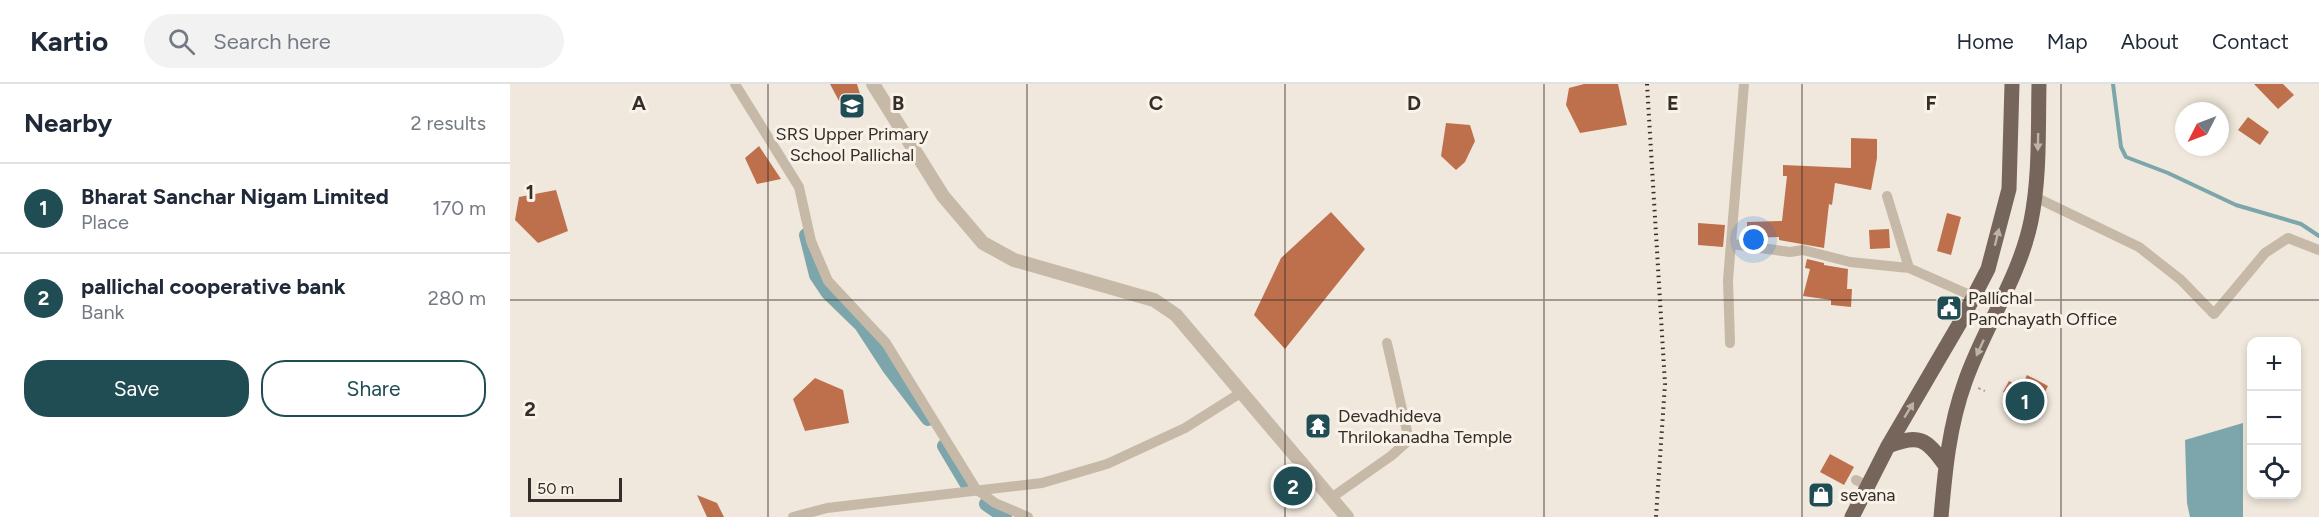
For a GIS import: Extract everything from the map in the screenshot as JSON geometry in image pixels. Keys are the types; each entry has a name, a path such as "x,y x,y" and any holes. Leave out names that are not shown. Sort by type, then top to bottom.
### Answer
{"main road":[{"path":"1852,517 1862,483 1888,446 1988,269 2008,189 2012,84"},
{"path":"1941,517 1950,435 1964,383 2014,277 2031,222 2038,167 2039,84"},
{"path":"1888,446 1909,438 1921,439 1933,447 1946,465"}],"street":[{"path":"735,84 799,187 811,241 828,281 886,343 976,489 995,503 1028,517"},
{"path":"873,84 943,196 983,243 1014,260 1154,300 1176,315 1347,517"},
{"path":"1730,343 1728,280 1744,84"},
{"path":"1887,196 1909,268"},
{"path":"2034,197 2139,247 2181,280 2214,314 2265,253 2288,238 2319,250"},
{"path":"1732,244 1790,252 1803,250 1850,262 1909,268 1972,296"},
{"path":"1331,498 1391,456 1409,440 1387,343"},
{"path":"793,517 976,489 1011,488 1042,483 1107,464 1185,428 1242,392"}],"water":[{"path":"2243,423 2243,517 2190,517 2187,503 2185,440"}],"building":[{"path":"830,84 857,84 860,94 839,101"},
{"path":"1584,84 1618,84 1627,125 1580,133 1566,105 1569,88"},
{"path":"2254,84 2283,84 2294,95 2278,109"},
{"path":"2248,117 2269,132 2260,145 2238,130"},
{"path":"1446,123 1470,125 1475,141 1465,162 1456,170 1441,156"},
{"path":"1851,138 1877,139 1877,158 1871,190 1835,183 1832,205 1829,204 1824,248 1779,240 1779,237 1747,238 1747,222 1782,221 1787,176 1783,176 1783,165 1851,168"},
{"path":"759,146 781,179 757,184 745,158"},
{"path":"556,190 568,231 538,243 515,220 519,197"},
{"path":"1331,212 1365,249 1285,349 1254,315 1281,258"},
{"path":"1947,213 1961,217 1951,255 1937,251"},
{"path":"1698,223 1725,225 1723,247 1698,245"},
{"path":"1889,229 1890,248 1870,249 1869,230"},
{"path":"1807,259 1824,263 1824,265 1848,269 1847,289 1852,289 1851,307 1831,305 1831,300 1803,296 1810,269 1805,268"},
{"path":"2027,375 2048,386 2031,418 2007,406 2012,396 2003,392 2009,381 2021,387"},
{"path":"815,378 843,390 849,423 805,431 793,399"},
{"path":"1830,454 1854,467 1844,485 1820,472"},
{"path":"1294,469 1310,487 1290,504 1275,487"},
{"path":"697,495 717,503 724,517 707,517"}],"waterway":[{"path":"2113,84 2121,147 2126,157 2168,173 2236,205 2301,224 2319,236"},
{"path":"806,235 816,275 828,293 861,325 889,368 928,419"},
{"path":"944,446 969,488"},
{"path":"986,504 1005,517"}],"railway":[{"path":"1647,84 1665,384 1656,517"}],"place":[{"name":"SRS Upper Primary School Pallichal","path":"852,106"},
{"name":"Pallichal Panchayath Office","path":"1949,308"},
{"name":"Bharat Sanchar Nigam Limited","path":"2025,401"},
{"name":"Devadhideva Thrilokanadha Temple","path":"1318,426"},
{"name":"pallichal cooperative bank","path":"1293,486"},
{"name":"sevana","path":"1821,495"}]}
